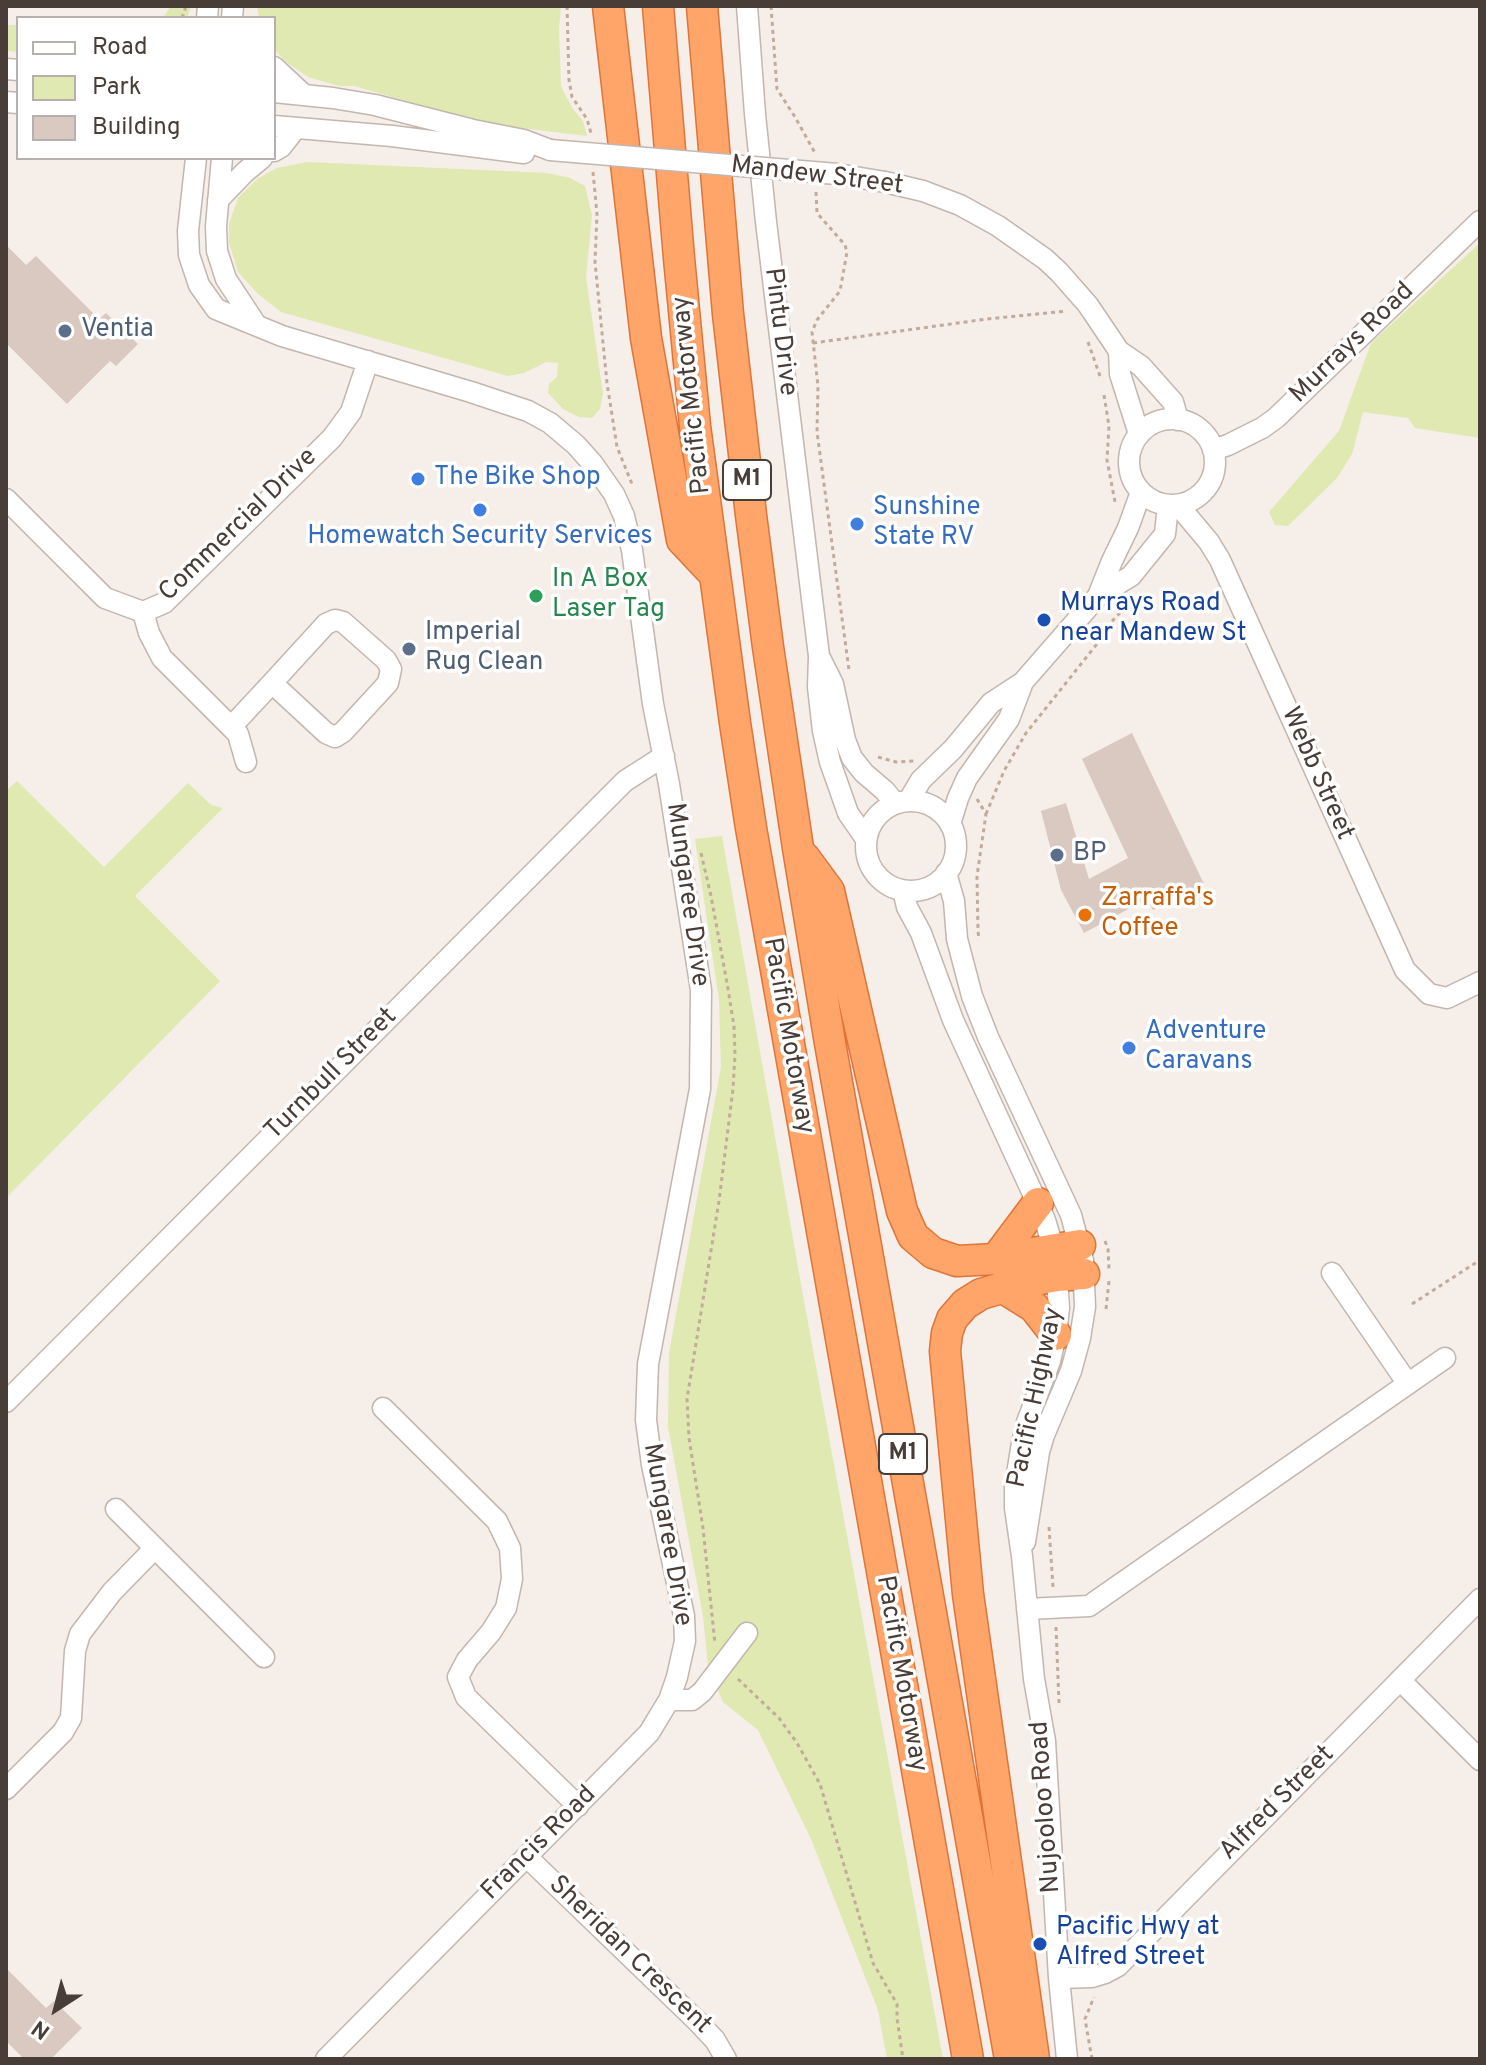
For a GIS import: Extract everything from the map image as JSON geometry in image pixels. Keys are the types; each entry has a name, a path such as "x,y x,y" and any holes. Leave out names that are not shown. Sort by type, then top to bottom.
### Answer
{"highway":[{"path":"608,6 643,312 682,540 715,575"},
{"name":"Pacific Motorway","path":"658,6 695,426 754,844 968,2059"},
{"name":"Pacific Motorway","path":"702,6 728,314 747,484 798,848 835,1074 1010,2059"},
{"path":"798,848 829,891 902,1211 909,1230 925,1248 949,1260 967,1262 999,1273 1034,1307 1056,1335"},
{"path":"1034,2059 968,1594 945,1351 949,1327 958,1311 981,1294 999,1273 1038,1203"},
{"path":"999,1273 1069,1261"}],"street":[{"name":"Pintu Drive","path":"747,6 766,222 819,656 818,687 826,749 848,813 866,839"},
{"path":"276,69 304,95"},
{"name":"Mandew Street","path":"276,92 375,105 524,140 550,150"},
{"name":"Mandew Street","path":"276,126 392,136 524,153 550,150 837,174 923,191 960,205 998,226 1059,272 1088,305 1119,351 1141,366 1173,402 1178,420"},
{"path":"276,150 296,128"},
{"path":"222,160 216,239 219,262 226,279 255,323"},
{"path":"218,200 259,160"},
{"name":"Mungaree Drive","path":"195,166 188,244 195,277 216,309 273,333 528,411 568,438 602,475 620,505 630,538 653,704 701,990 700,1089 648,1364 646,1420 650,1450 684,1616 685,1641 669,1700"},
{"name":"Murrays Road","path":"1213,450 1262,428 1276,418 1480,221"},
{"name":"Mandew Street","path":"1119,351 1120,374 1139,434"},
{"name":"Commercial Drive","path":"6,499 105,598 143,612 164,603 332,438 351,412 368,361"},
{"path":"1163,420 1178,420 1190,423 1208,439 1215,464 1212,479 1204,491 1192,500 1173,505 1158,503 1141,492 1133,481 1129,457 1139,434 1150,425 1163,420"},
{"path":"1098,596 1141,492"},
{"path":"902,802 953,749 991,703 1023,682 1098,596 1131,576 1165,534 1173,505"},
{"name":"Webb Street","path":"1173,505 1209,542 1220,560 1405,970 1429,994 1447,998 1480,982"},
{"path":"143,612 149,633 162,658 238,734 246,762"},
{"path":"231,727 326,624 335,620 343,622 386,660 391,669 388,683 335,737 326,733 272,683"},
{"name":"Pintu Drive","path":"819,656 833,684 852,758 864,773 902,802"},
{"path":"950,824 967,778 1009,719 1023,682"},
{"name":"Turnbull Street","path":"6,1402 625,781 664,756"},
{"path":"902,802 921,802 933,806 943,814 955,836 953,862 938,882 927,888 903,890 890,885 871,866 867,853 866,839 875,817 884,809 902,802"},
{"name":"Pacific Highway","path":"946,873 954,901 957,939 972,996 1071,1215 1069,1261 1056,1335 1050,1361 1027,1422 1018,1464 1015,1508 1022,1556"},
{"name":"Pacific Highway","path":"903,890 953,1020 1045,1220 1069,1261 1085,1307 1071,1371 1039,1452 1022,1556"},
{"path":"1332,1273 1408,1384"},
{"path":"1027,1609 1089,1606 1445,1358"},
{"path":"383,1408 497,1521 510,1548 512,1579 506,1608 458,1677 466,1697 578,1806"},
{"path":"116,1509 264,1657"},
{"path":"6,1789 63,1732 71,1718 75,1651 80,1634 112,1592 155,1548"},
{"name":"Nujooloo Road","path":"1022,1556 1034,1679 1045,1741 1067,2059"},
{"name":"Alfred Street","path":"1059,1978 1092,1977 1118,1966 1480,1599"},
{"path":"669,1700 692,1700 702,1692 747,1633"},
{"path":"1400,1680 1480,1760"},
{"name":"Francis Road","path":"326,2059 649,1733 669,1700"},
{"name":"Sheridan Crescent","path":"527,1857 697,2021 715,2040 726,2059"}],"path":[{"path":"771,6 777,89 808,138 815,155"},
{"path":"816,182 817,213 845,245 847,252 840,291 812,332 818,386 817,432 849,672"},
{"path":"813,343 987,319 1071,311 1062,301"},
{"path":"1087,341 1100,377"},
{"path":"1103,388 1109,426 1107,460 1116,501 1114,511"},
{"path":"986,814 1004,771 1026,733 1097,644 1102,632 1133,599"},
{"path":"876,756 896,762 918,761"},
{"path":"1412,1304 1480,1260"}],"green space":[{"path":"171,6 191,6 188,16 164,16"},
{"path":"257,6 561,6 561,87 583,121 587,136 487,124 354,86 339,86 308,77 276,51 276,16 259,16"},
{"path":"6,25 16,25 16,52 6,51"},
{"path":"307,162 547,173 570,178 585,186 592,215 586,277 603,394 600,409 592,418 579,417 563,409 548,393 549,384 557,377 558,363 546,362 524,373 508,376 281,312 258,294 238,272 229,242 229,224 238,198 257,179 277,168"},
{"path":"1480,243 1480,438 1415,428 1408,418 1363,412 1352,454 1337,478 1288,526 1275,525 1269,512 1339,431 1371,343"},
{"path":"17,781 104,867 188,783 211,805 223,808 135,896 220,981 6,1198 6,791"},
{"path":"722,836 943,2059 887,2059 878,2010 811,1839 758,1730 723,1702 708,1666 703,1616 668,1427 669,1353 721,1067 719,1000 695,839"}],"building":[{"name":"Ventia","path":"6,245 26,265 36,256 99,319 106,313 138,344 116,366 110,361 67,404 6,343"},
{"path":"1132,733 1204,884 1153,910 1147,899 1084,933 1061,890 1041,811 1066,803 1089,879 1128,858 1082,759"},
{"path":"6,1968 46,2008 54,2001 82,2028 51,2059 24,2059 6,2041"}],"place":[{"name":"Ventia","path":"65,331"},
{"name":"The Bike Shop","path":"418,479"},
{"name":"Homewatch Security Services","path":"480,510"},
{"name":"Sunshine State RV","path":"857,524"},
{"name":"In A Box Laser Tag","path":"536,596"},
{"name":"Murrays Road near Mandew St","path":"1044,620"},
{"name":"Imperial Rug Clean","path":"409,649"},
{"name":"BP","path":"1057,855"},
{"name":"Zarraffa's Coffee","path":"1085,915"},
{"name":"Adventure Caravans","path":"1129,1048"},
{"name":"Pacific Hwy at Alfred Street","path":"1040,1944"}]}
